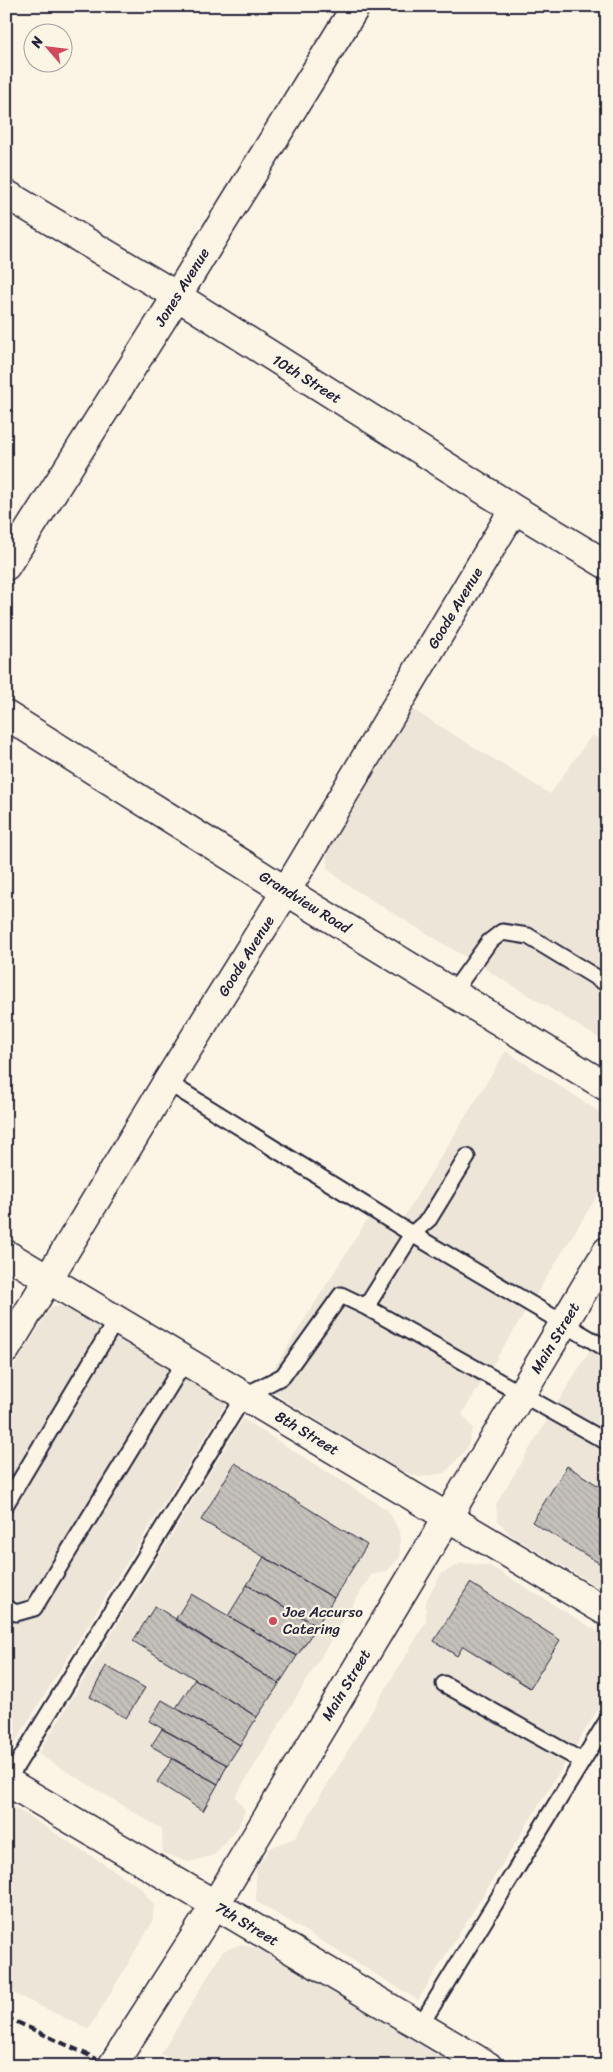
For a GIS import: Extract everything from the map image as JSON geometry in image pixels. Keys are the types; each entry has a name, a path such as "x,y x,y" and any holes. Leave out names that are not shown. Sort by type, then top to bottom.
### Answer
{"street":[{"name":"Jones Avenue","path":"6,566 177,296 356,6"},
{"name":"10th Street","path":"6,194 177,296 514,509 607,565"},
{"name":"Goode Avenue","path":"6,1348 49,1280 167,1082 286,891 514,509"},
{"name":"Grandview Road","path":"6,715 286,891 607,1087"},
{"name":"8th Street","path":"6,1254 607,1612"},
{"name":"Main Street","path":"112,2066 215,1905 521,1393 604,1261"},
{"name":"7th Street","path":"6,1781 488,2066"}],"lane":[{"path":"453,992 489,942 502,932 528,936 607,984"},
{"path":"167,1082 412,1234 607,1349"},
{"path":"366,1307 412,1234 429,1219 467,1156"},
{"path":"6,1781 244,1396 283,1376 341,1295 366,1307 607,1442"},
{"path":"6,1504 116,1320"},
{"path":"6,1608 16,1613 34,1608 185,1361"},
{"path":"444,1684 582,1761"},
{"path":"420,2026 607,1721"}],"shaded area":[{"path":"412,709 550,794 592,735 607,744 607,1043 344,883 327,868 327,852"},
{"path":"506,1051 607,1117 607,1180 462,1414 473,1428 467,1448 445,1473 420,1477 398,1470 263,1386 370,1215 396,1230"},
{"path":"70,1306 227,1402 12,1747 6,1749 6,1380 51,1307"},
{"path":"607,1322 607,1592 512,1536 498,1521 496,1504"},
{"path":"243,1419 388,1510 400,1533 400,1557 387,1571 371,1575 235,1797 245,1810 238,1827 214,1855 189,1862 163,1853 162,1829 38,1754"},
{"path":"462,1563 490,1566 607,1637 607,1695 418,2000 256,1901 256,1869 270,1848 295,1838 426,1622 426,1601 441,1574"},
{"path":"6,1802 140,1887 154,1905 152,1923 89,2029 6,1990"},
{"path":"242,1944 263,1951 457,2066 187,2066 161,2054 223,1951"}],"building":[{"path":"235,1463 367,1545 334,1598 201,1520"},
{"path":"567,1466 607,1491 607,1568 532,1522"},
{"path":"264,1557 334,1598 317,1626 247,1585"},
{"path":"470,1583 560,1640 530,1688 463,1646 457,1656 434,1641"},
{"name":"Joe Accurso Catering","path":"247,1585 317,1626 297,1656 228,1616"},
{"path":"191,1594 297,1656 279,1684 175,1620"},
{"path":"155,1606 279,1684 257,1717 133,1641"},
{"path":"106,1666 145,1688 126,1718 90,1697"},
{"path":"195,1679 257,1717 240,1745 176,1708"},
{"path":"162,1700 240,1745 227,1765 149,1721"},
{"path":"162,1729 227,1765 218,1784 151,1746"},
{"path":"172,1759 218,1784 203,1811 157,1782"}],"railway":[{"path":"6,2017 112,2066"}],"place":[{"name":"Joe Accurso Catering","path":"273,1621"}]}
